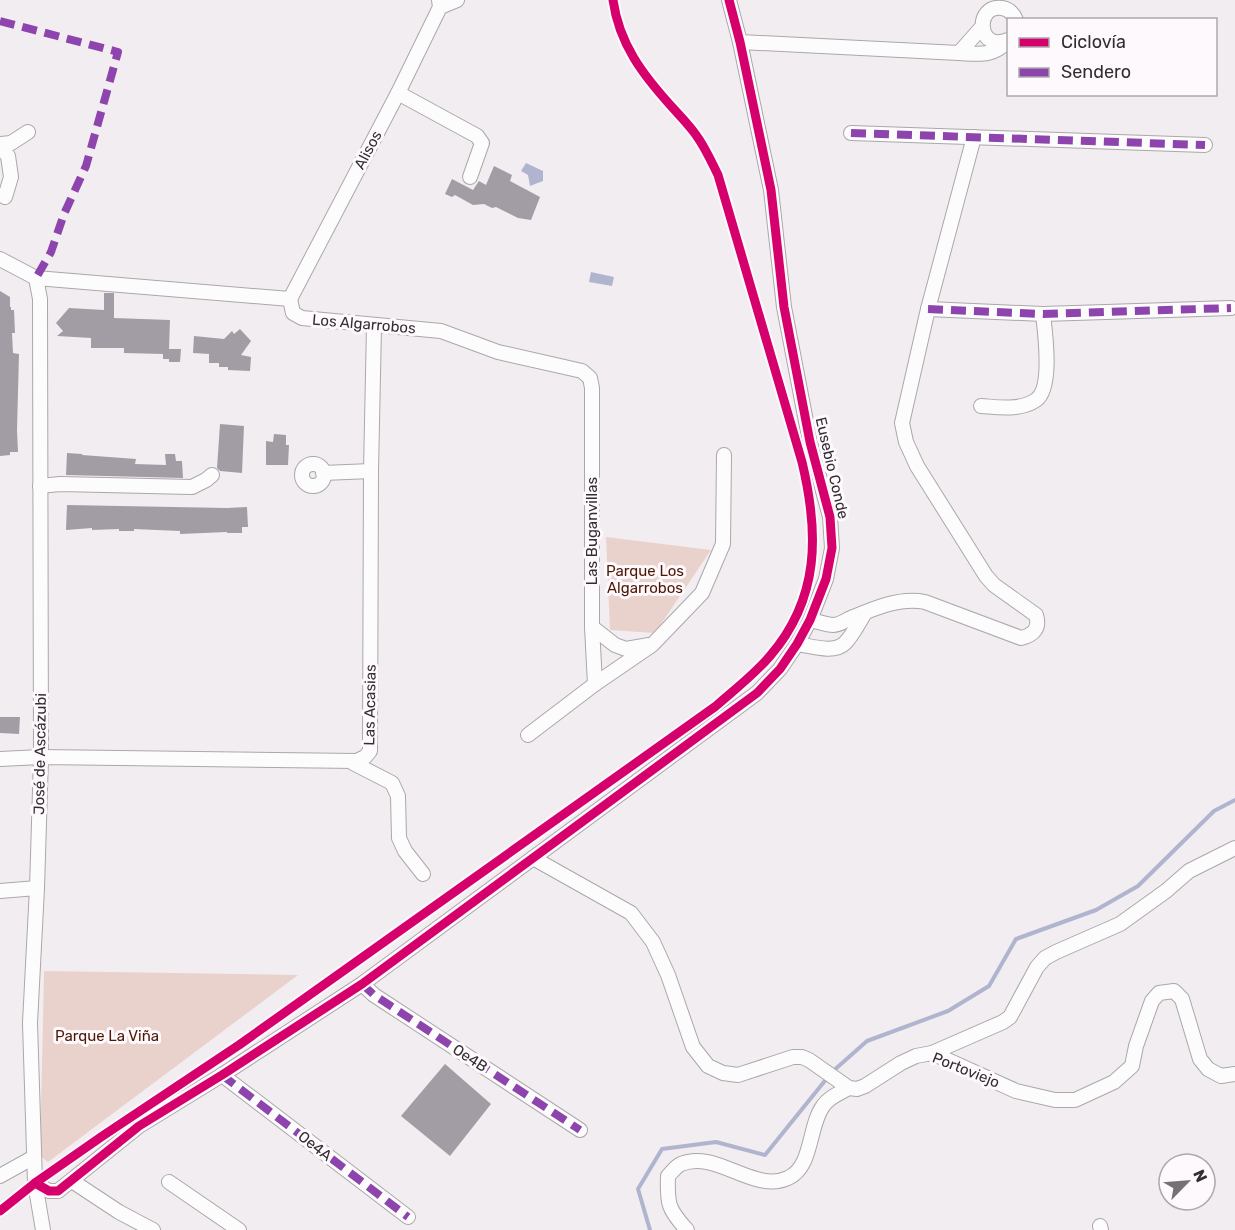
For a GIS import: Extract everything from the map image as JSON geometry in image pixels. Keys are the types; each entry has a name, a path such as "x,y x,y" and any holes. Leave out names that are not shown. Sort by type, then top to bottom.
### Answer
{"street":[{"path":"439,4 457,0"},
{"name":"Eusebio Conde","path":"35,1183 48,1191 58,1191 139,1126 362,984 757,693 780,669 797,644 810,620 826,579 832,548 830,517 810,441 784,307 771,190 729,0"},
{"name":"Alisos","path":"290,299 398,93 439,4"},
{"path":"959,53 982,27 991,6 1014,10"},
{"path":"982,27 992,41 1007,41"},
{"path":"740,42 988,54 1001,48 1007,42"},
{"path":"398,93 477,136 482,143 470,177"},
{"path":"5,197 11,177 8,156 0,146 11,143 27,132"},
{"path":"851,133 1204,145"},
{"path":"810,620 833,625 885,604 914,600 926,602 1021,638 1035,632 1038,622 1036,615 994,585 986,576 917,466 906,442 902,423 928,309 974,137"},
{"path":"0,260 36,278 290,299"},
{"name":"José de Ascázubi","path":"36,278 40,299 41,757 30,1023 35,1183 43,1230"},
{"name":"Los Algarrobos","path":"290,299 293,313 302,318 441,331 498,352 582,371 590,378"},
{"path":"928,309 1043,314 1231,308"},
{"path":"981,406 1012,408 1039,398 1043,391 1047,368 1047,342 1043,314"},
{"name":"Las Acasias","path":"0,759 41,757 357,761 365,757 370,751 374,326"},
{"name":"Las Buganvillas","path":"590,378 592,388 592,627 595,684"},
{"path":"528,735 651,645 702,593 723,544 724,455"},
{"path":"323,473 371,471"},
{"path":"40,486 60,484 192,487 212,475"},
{"path":"797,644 829,648 844,644 865,613"},
{"path":"592,627 615,645 626,649 651,645"},
{"path":"351,761 392,783 398,796 399,838 405,851 423,874"},
{"path":"932,1053 1010,1017 1037,967 1046,958 1120,924 1189,872 1235,848"},
{"path":"533,858 631,913 653,942 668,975 693,1047 708,1066 723,1073 738,1075 793,1057 802,1057 809,1059 849,1088"},
{"path":"0,891 37,888"},
{"name":"Oe4B","path":"362,984 374,995 580,1130"},
{"name":"Portoviejo","path":"687,1230 672,1213 667,1196 668,1176 679,1164 692,1161 707,1162 763,1181 775,1182 788,1178 798,1172 804,1161 815,1120 831,1097 849,1088 857,1089 865,1086 916,1056 932,1053 1016,1091 1055,1100 1075,1100 1114,1082 1132,1066 1152,1001 1159,993 1174,991 1182,999 1200,1059 1208,1069 1221,1076 1235,1074"},
{"name":"Oe4A","path":"222,1075 408,1217"},
{"path":"0,1176 34,1157"},
{"path":"72,1181 119,1212 153,1230"},
{"path":"169,1182 239,1230"}],"green space":[{"name":"Parque Los Algarrobos","path":"606,537 711,550 655,633 610,630"},
{"name":"Parque La Viña","path":"44,971 298,975 48,1162 40,1156"}],"water":[{"path":"526,163 543,171 543,181 530,186 528,175 521,171"},
{"path":"591,272 614,277 612,286 589,282"}],"building":[{"path":"494,166 512,175 510,181 540,197 531,220 518,218 496,207 492,208 484,204 473,205 455,195 452,197 445,194 452,179 473,190 479,181 486,185"},
{"path":"0,291 10,297 10,307 14,310 13,353 19,354 18,452 0,456"},
{"path":"104,293 114,293 114,318 170,320 169,349 181,349 180,362 169,362 169,359 163,359 163,354 124,353 124,348 91,348 91,338 57,336 63,331 56,323 69,308 104,310"},
{"path":"240,329 251,341 241,355 251,357 250,371 228,370 228,367 219,367 219,363 209,363 209,354 193,353 194,336 224,339 232,331 234,334"},
{"path":"220,424 244,426 242,473 220,471 217,468"},
{"path":"274,434 286,435 286,445 289,445 288,465 266,465 266,441 273,442"},
{"path":"67,453 136,459 135,464 166,465 165,454 175,454 176,461 182,461 183,478 66,475"},
{"path":"67,505 247,507 248,527 242,527 242,533 180,534 180,531 134,529 134,531 119,531 119,529 92,530 92,528 66,530"},
{"path":"0,717 20,717 19,734 0,733"},
{"path":"445,1064 491,1104 450,1156 401,1116"}],"waterway":[{"path":"650,1230 638,1189 662,1149 716,1142 765,1155 832,1072 867,1041 948,1011 989,986 1016,939 1096,910 1138,886 1214,811 1235,800"}],"marked path":[{"path":"0,21 118,52 86,166 64,214 51,252 36,278"},
{"path":"851,133 1205,145"},
{"path":"928,309 1043,314 1231,308"},
{"path":"362,984 374,995 580,1130"},
{"path":"222,1075 408,1217"}],"cycle path":[{"path":"0,1211 35,1183 239,1045 716,706 770,656 786,634 798,611 807,588 811,564 813,539 808,488 718,175 696,135 651,83 634,58 621,31 613,0"},
{"path":"35,1183 49,1191 58,1191 139,1126 362,984 757,693 780,669 797,644 810,620 826,579 832,548 830,517 810,442 784,307 771,190 729,0"}]}
